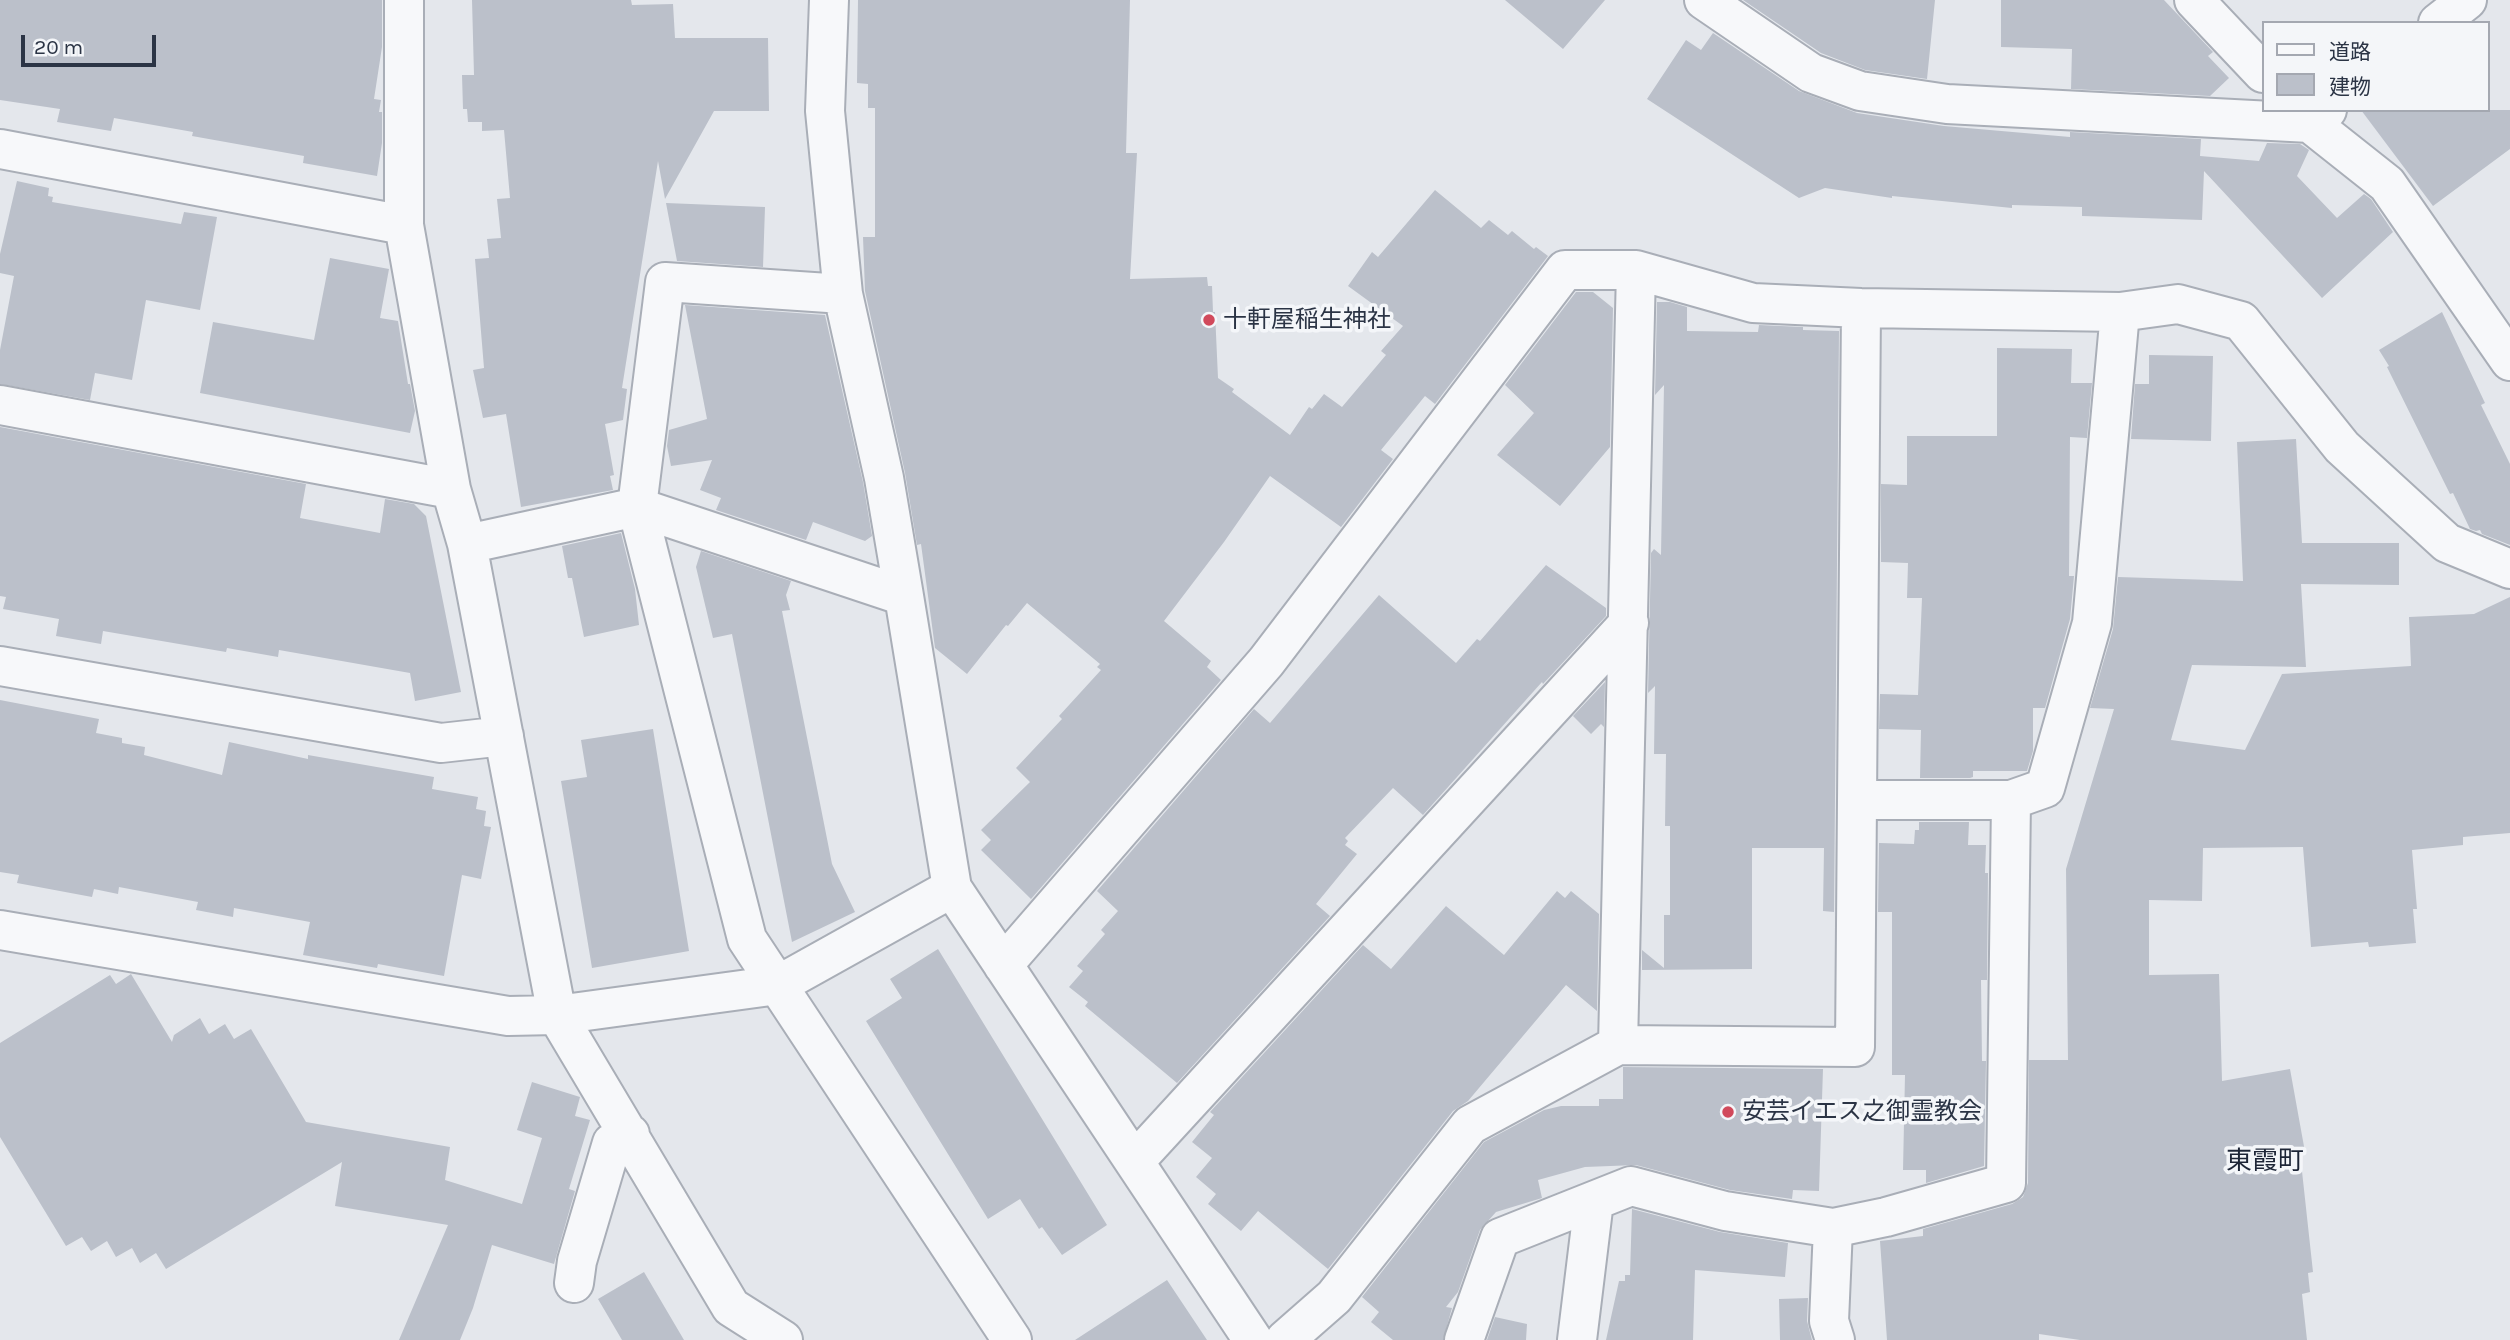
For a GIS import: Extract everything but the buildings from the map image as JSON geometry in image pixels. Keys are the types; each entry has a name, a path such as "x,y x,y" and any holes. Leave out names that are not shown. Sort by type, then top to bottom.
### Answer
{"street":[{"path":"404,0 404,225 451,489 467,544 557,1015 731,1307 783,1340"},
{"path":"829,0 825,111 843,294 884,478 952,888 1253,1340"},
{"path":"1704,0 1811,73 1860,91 1947,104 2312,115 2387,184 2510,361"},
{"path":"2194,0 2262,72"},
{"path":"2441,21 2467,0"},
{"path":"0,149 404,225"},
{"path":"1003,965 1266,662 1565,270 1636,270 1753,303 1861,308 2120,312 2178,304 2241,321 2342,447 2447,543 2510,569"},
{"path":"1618,1045 1636,270"},
{"path":"843,294 665,282 637,507 747,939 1012,1340"},
{"path":"1285,1340 1334,1297 1470,1125 1618,1045 1855,1047 1861,308"},
{"path":"1857,800 2011,800 2045,788 2092,623 2120,312"},
{"path":"0,405 451,489"},
{"path":"467,544 637,507 904,596"},
{"path":"1135,1161 1629,623"},
{"path":"0,666 441,743 504,736"},
{"path":"1464,1340 1500,1238 1631,1186 1724,1211 1833,1228 1886,1217 2006,1183 2011,800"},
{"path":"0,930 508,1016 557,1015 778,985 952,888"},
{"path":"574,1283 577,1261 612,1143 630,1134"},
{"path":"1577,1340 1594,1201"},
{"path":"1833,1228 1829,1321 1835,1340"}],"place":[{"name":"十軒屋稲生神社","path":"1209,320"},
{"name":"安芸イエス之御霊教会","path":"1728,1112"}],"district":[{"name":"東霞町","path":"2265,1162"}]}
